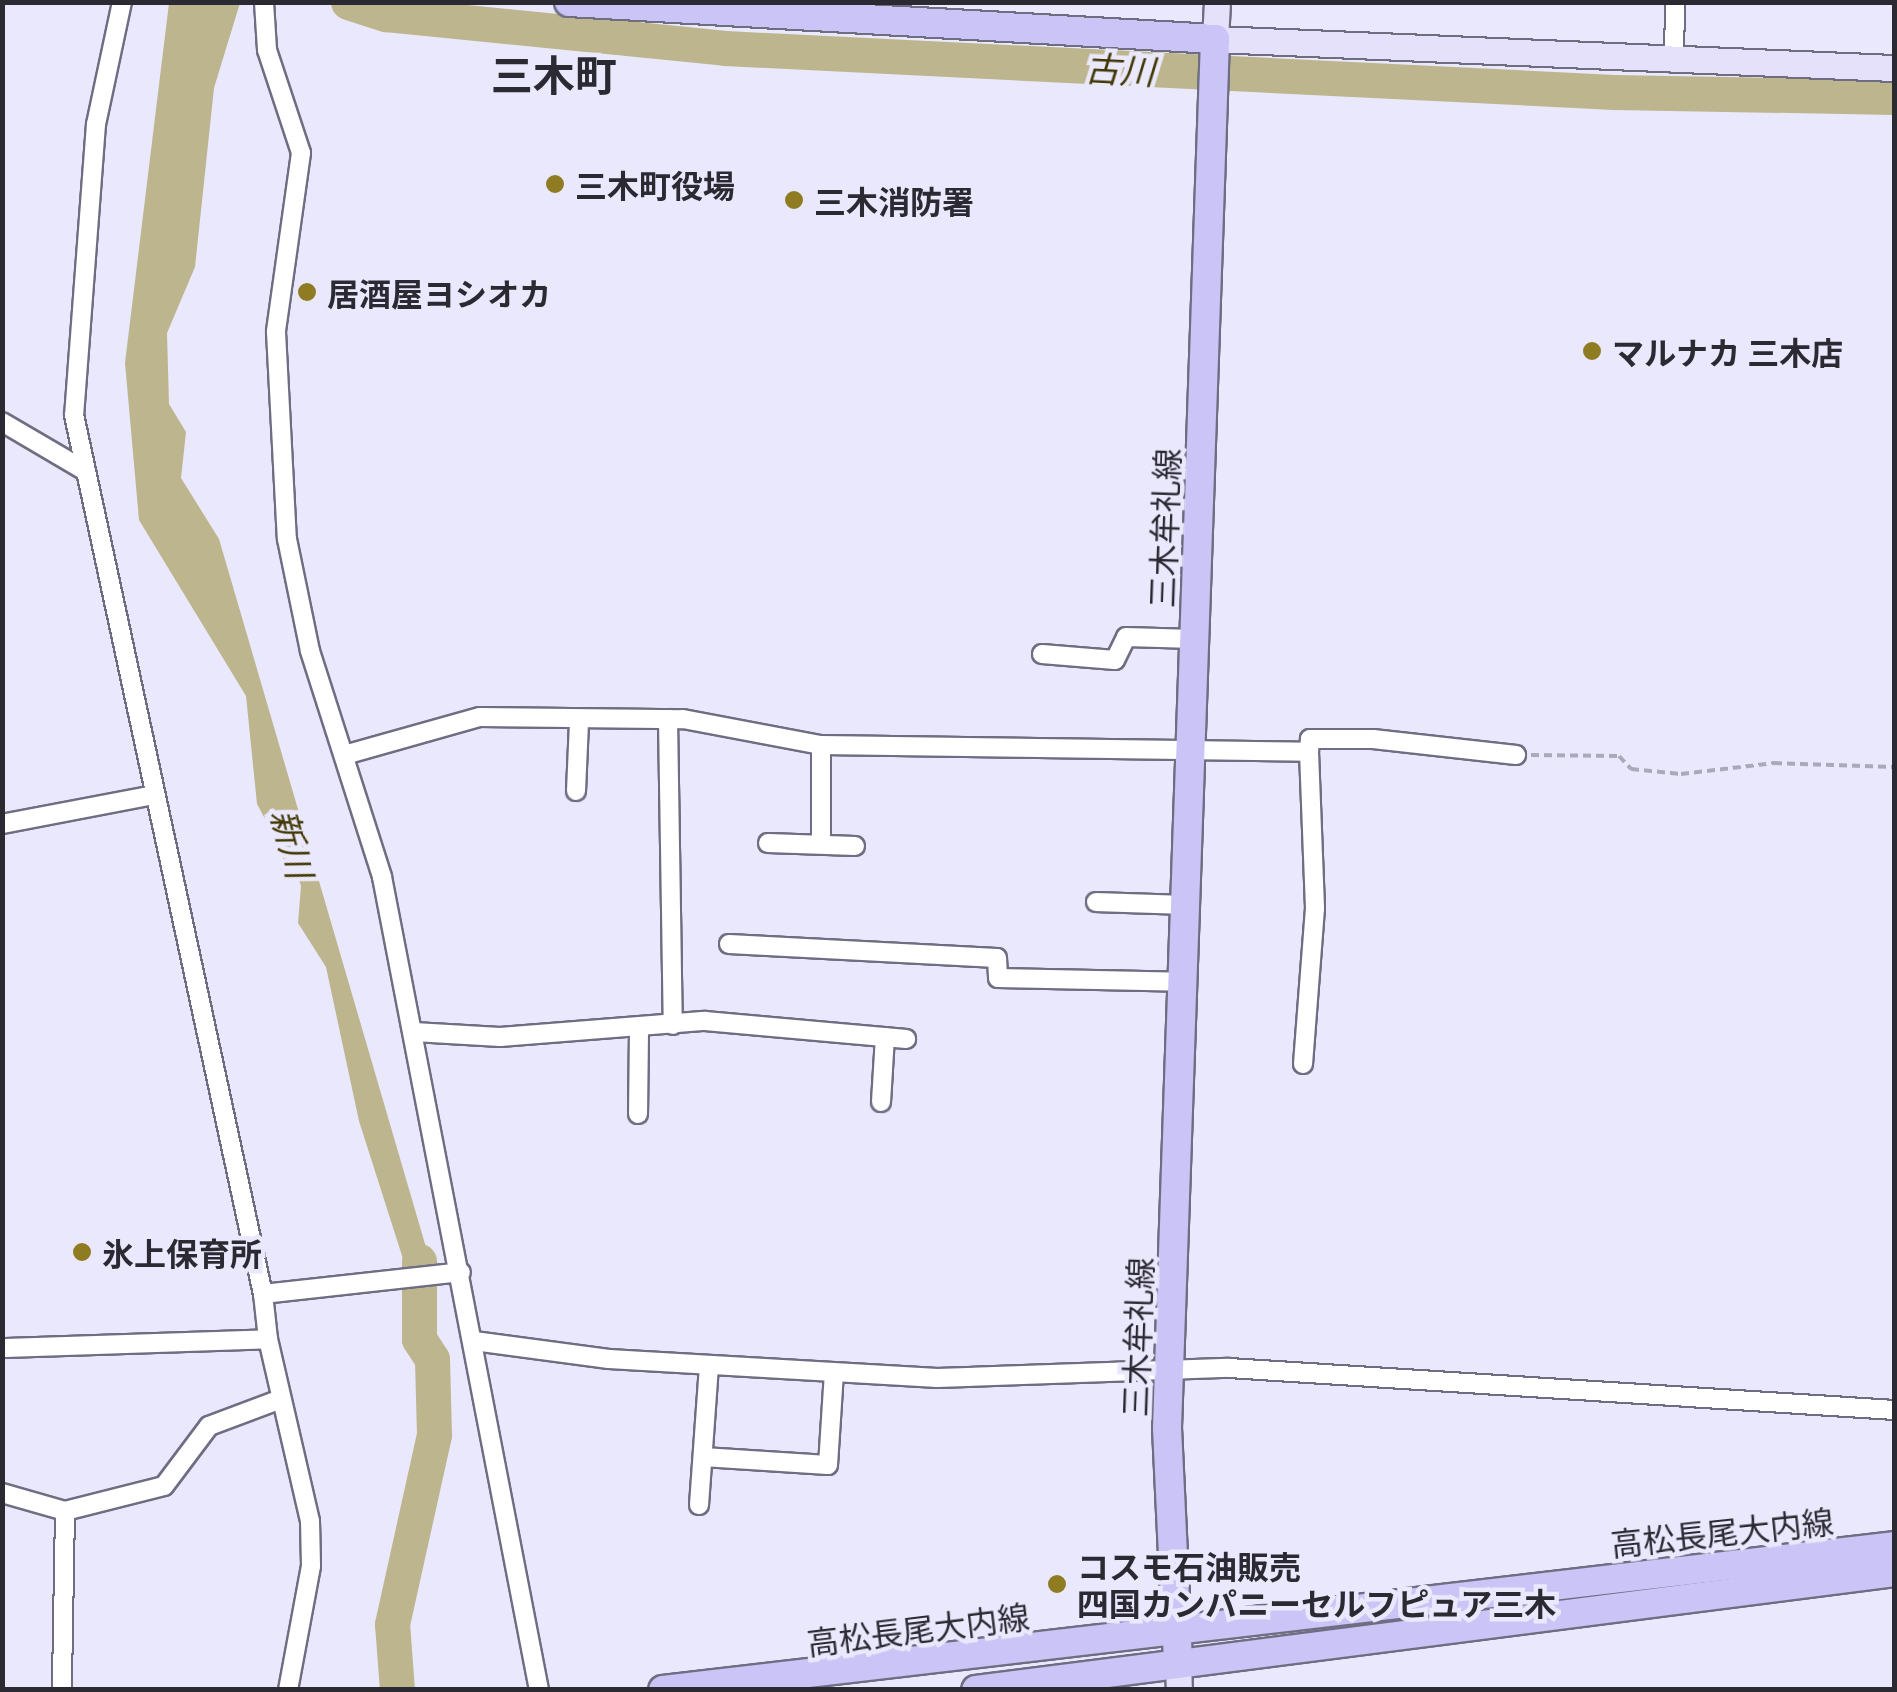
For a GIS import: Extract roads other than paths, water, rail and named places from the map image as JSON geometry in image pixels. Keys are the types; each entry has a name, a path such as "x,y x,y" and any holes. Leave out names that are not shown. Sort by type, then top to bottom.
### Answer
{"main road":[{"path":"569,2 1215,40"},
{"name":"三木牟礼線","path":"1179,1677 1170,1368 1215,40"},
{"name":"高松長尾大内線","path":"664,1690 1178,1634 1894,1546"},
{"name":"高松長尾大内線","path":"976,1690 1179,1677 1894,1572"}],"street":[{"path":"122,2 96,124 79,288 82,470 125,630 154,795 187,907 263,1294 278,1400 310,1521 311,1566 288,1690"},
{"path":"264,2 267,50 301,152 276,332 282,497 310,650 348,754 414,1032 539,1690"},
{"path":"1216,2 1215,40 1674,63 1894,68"},
{"path":"1674,63 1675,2"},
{"path":"2,422 82,470"},
{"path":"1042,654 1115,660 1126,637 1194,639"},
{"path":"348,754 480,717 668,719 821,746 1309,752"},
{"path":"668,719 673,1025"},
{"path":"576,792 579,721"},
{"path":"1303,1064 1315,908 1310,739 1374,738 1516,755"},
{"path":"821,746 821,844"},
{"path":"2,824 154,795"},
{"path":"768,843 855,846"},
{"path":"1096,902 1185,905"},
{"path":"729,944 997,958 998,978 1182,982"},
{"path":"414,1032 639,1031 673,1025 906,1039"},
{"path":"638,1114 639,1031"},
{"path":"880,1102 884,1037"},
{"path":"263,1294 334,1290 462,1272"},
{"path":"2,1348 268,1340"},
{"path":"474,1341 708,1366 834,1373 1170,1368 1894,1410"},
{"path":"699,1505 708,1366"},
{"path":"703,1458 828,1465 834,1373"},
{"path":"2,1492 65,1511 164,1486 209,1426 278,1400"},
{"path":"62,1690 70,1633 65,1511"}],"water":[{"path":"169,3 240,3 214,88 195,267 167,333 169,404 186,432 181,478 219,539 430,1261 433,1308 419,1309 359,1121 326,967 298,923 301,886 297,874 280,873 284,854 257,804 246,696 139,520 125,363"}],"waterway":[{"name":"古川","path":"348,2 386,14 725,48 1614,92 1894,97"},
{"name":"新川","path":"397,1690 392,1624 434,1435 432,1359 419,1339 419,1261"}],"place":[{"name":"三木町役場","path":"555,184"},
{"name":"三木消防署","path":"794,200"},
{"name":"居酒屋ヨシオカ","path":"307,292"},
{"name":"マルナカ 三木店","path":"1592,351"},
{"name":"氷上保育所","path":"82,1252"},
{"name":"コスモ石油販売 四国カンパニーセルフピュア三木","path":"1057,1584"}],"district":[{"name":"三木町","path":"554,73"}]}
